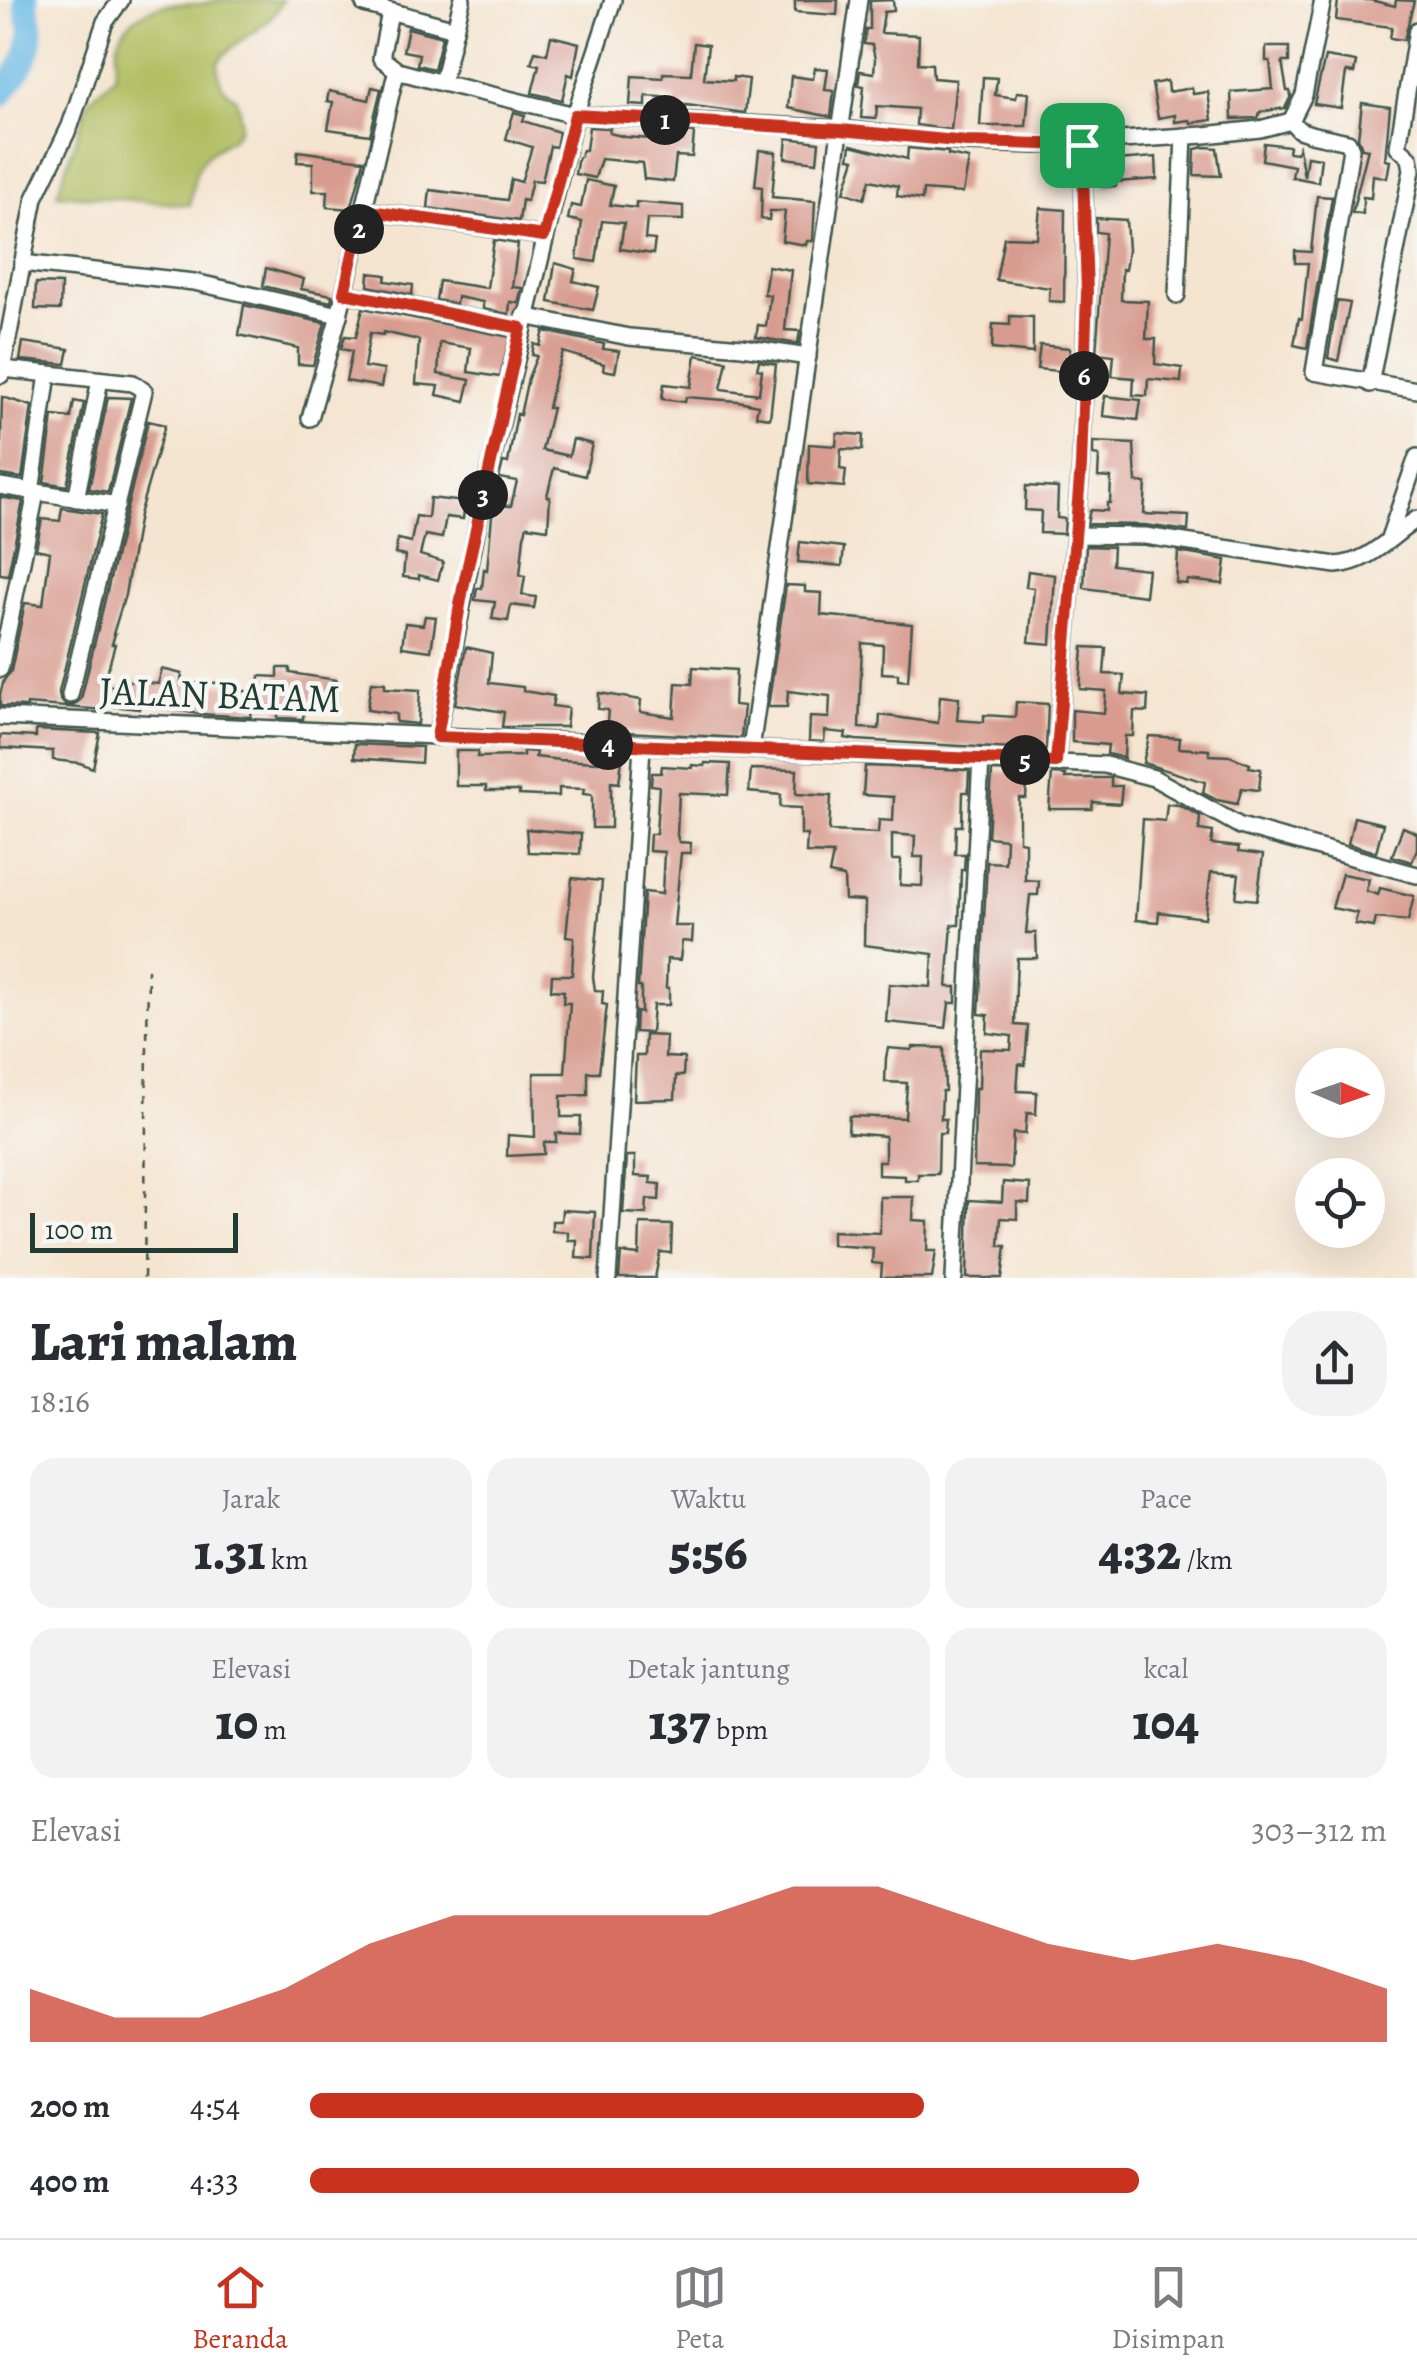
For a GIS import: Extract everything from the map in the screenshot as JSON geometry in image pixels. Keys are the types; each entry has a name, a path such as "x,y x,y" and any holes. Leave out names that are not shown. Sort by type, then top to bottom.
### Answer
{"street":[{"path":"70,695 144,390 137,384 48,374 1,374 39,187 70,126 105,22 121,0"},
{"path":"442,82 462,0"},
{"path":"437,737 463,588 523,322 575,115 613,0"},
{"path":"750,750 859,0"},
{"path":"390,12 381,55 386,65 399,72 575,115 841,130 967,142 1082,145 1260,129 1292,120 1304,95 1323,0"},
{"path":"364,4 455,29"},
{"path":"1370,384 1412,170 1410,158 1398,147 1417,30"},
{"path":"310,418 339,315 393,82 399,72"},
{"path":"1292,120 1299,130 1348,142 1351,148 1314,372 1417,390"},
{"path":"1177,295 1184,136"},
{"path":"1056,762 1081,466 1087,292 1082,145"},
{"path":"363,210 544,236"},
{"path":"22,262 194,282 339,315"},
{"path":"344,293 629,337 742,347 808,358"},
{"path":"0,668 8,595 34,492 48,374"},
{"path":"76,499 100,380"},
{"path":"1388,541 1417,457"},
{"path":"0,486 117,505"},
{"path":"1075,535 1145,536 1336,565 1360,561 1417,519"},
{"name":"JALAN BATAM","path":"0,717 1105,765 1154,778 1240,826 1417,875"},
{"path":"608,1278 642,746"},
{"path":"954,1278 981,758"}],"path":[{"path":"144,1278 148,969"}],"green space":[{"path":"216,0 283,0 269,20 218,62 221,82 235,97 241,123 234,137 200,164 190,205 57,194 89,100 115,76 118,43 126,27 158,7"}],"building":[{"path":"795,0 838,0 837,15 795,12"},
{"path":"893,0 894,11 884,12 881,33 919,35 918,63 932,64 933,78 956,80 951,130 916,125 917,109 877,106 876,119 861,118 864,86 858,85 860,71 874,73 872,45 864,44 866,29 870,29 870,1"},
{"path":"1338,0 1370,0 1395,6 1396,0 1414,1 1404,40 1390,38 1392,27 1336,20"},
{"path":"408,28 442,37 434,69 417,65 419,54 403,51"},
{"path":"551,36 579,43 573,76 568,74 562,100 532,93 539,65 531,63 535,51 547,54"},
{"path":"694,43 708,45 704,79 749,79 745,113 686,105 685,109 674,109 675,98 646,96 646,106 630,105 632,76 663,78 663,73 691,74"},
{"path":"1266,47 1289,47 1289,62 1282,62 1291,96 1285,108 1260,112 1258,118 1232,119 1231,92 1273,89"},
{"path":"1325,57 1356,62 1354,73 1346,72 1341,108 1314,104"},
{"path":"815,68 828,69 825,90 834,91 831,117 788,108 791,76 813,79"},
{"path":"983,77 997,78 995,95 1016,98 1017,92 1029,93 1026,126 980,126"},
{"path":"1167,81 1168,92 1192,88 1193,94 1208,92 1212,120 1191,123 1175,122 1175,115 1158,118 1152,84"},
{"path":"372,87 381,89 370,135 328,129 333,102 327,101 329,91 369,100"},
{"path":"1362,103 1390,107 1387,178 1373,175 1371,198 1363,197 1363,214 1352,213 1368,149 1362,148 1358,138"},
{"path":"514,112 525,115 523,121 559,132 556,147 550,146 542,181 532,180 527,201 522,200 519,221 428,208 430,190 507,200 511,179 521,182 532,147 506,139"},
{"path":"589,127 610,128 609,133 626,137 664,140 683,140 683,132 694,133 692,157 676,156 673,182 644,179 642,163 601,159 595,178 575,174 577,162 586,150"},
{"path":"787,138 819,142 817,162 785,158"},
{"path":"1264,143 1289,146 1288,152 1296,153 1299,147 1304,177 1307,156 1321,158 1318,182 1292,177 1294,166 1262,160"},
{"path":"851,145 907,159 908,148 948,152 969,159 963,193 923,190 922,200 897,196 898,186 870,180 864,199 844,192 855,159 849,158"},
{"path":"1217,148 1221,176 1194,175 1195,149"},
{"path":"759,150 776,152 772,197 815,201 813,241 806,245 782,241 785,211 770,211 769,220 761,219 762,187 755,186"},
{"path":"298,151 364,160 351,209 327,207 328,191 313,191 313,163 297,162"},
{"path":"1156,157 1157,179 1116,182 1116,186 1103,187 1102,161"},
{"path":"586,180 614,186 610,205 636,208 636,202 683,206 683,220 647,219 645,239 655,240 653,254 620,249 624,223 602,221 596,262 577,259 582,222 568,219 571,205 581,207"},
{"path":"1317,196 1332,197 1307,348 1294,345 1299,318 1302,319 1308,263 1295,263 1295,251 1311,252"},
{"path":"1040,208 1065,210 1064,302 1049,301 1050,288 996,280 1004,237 1037,238"},
{"path":"1096,218 1126,220 1128,250 1125,270 1122,269 1121,300 1148,301 1146,339 1156,339 1155,364 1182,368 1181,382 1148,379 1147,396 1133,395 1134,378 1112,376 1114,355 1096,353 1105,233 1096,232"},
{"path":"494,240 518,244 512,287 522,288 518,303 510,302 509,314 483,309 483,302 457,297 456,304 436,300 439,281 487,288"},
{"path":"555,263 576,269 573,281 599,287 593,310 549,302"},
{"path":"768,266 791,270 785,330 800,331 798,344 756,337 758,325 766,326 770,295 764,294"},
{"path":"266,268 304,279 301,289 332,295 331,302 263,286"},
{"path":"369,273 386,275 385,281 413,285 412,295 368,286"},
{"path":"36,283 61,284 60,310 35,309"},
{"path":"1337,301 1350,303 1338,361 1328,358"},
{"path":"244,305 325,323 313,365 298,364 298,348 239,335"},
{"path":"363,308 510,337 500,377 468,372 471,348 440,343 438,374 470,380 465,401 437,395 439,386 416,384 419,340 383,332 370,333 364,367 384,370 381,387 346,381 352,351 341,349 345,336 356,337"},
{"path":"1010,316 1033,317 1033,353 992,349 993,324 1010,325"},
{"path":"544,331 619,351 615,372 603,370 604,364 563,352 555,375 542,450 569,456 573,439 592,444 585,476 554,468 547,496 548,529 527,526 524,536 522,595 536,597 534,608 511,605 508,621 492,619 495,602 475,600 477,588 482,588 484,569 487,570 493,505 511,506 517,481 499,478 503,462 508,463 517,414 520,415 537,356 532,355 534,344 540,346"},
{"path":"23,342 69,349 66,364 20,360"},
{"path":"1040,345 1070,348 1068,372 1037,369"},
{"path":"696,355 727,361 721,389 759,394 759,361 776,364 770,418 756,416 758,405 738,401 662,399 664,384 691,387"},
{"path":"1105,396 1141,400 1138,420 1103,416"},
{"path":"2,397 32,406 22,478 0,475"},
{"path":"108,397 131,398 108,492 89,489"},
{"path":"74,401 84,403 67,486 44,482 53,416 71,418"},
{"path":"148,421 165,425 139,515 104,684 127,690 128,681 158,684 162,669 182,674 181,681 228,684 227,690 259,692 260,676 278,677 278,668 290,668 290,673 337,680 336,703 310,701 303,719 278,718 278,707 252,705 251,717 199,714 140,704 139,709 106,705 105,710 27,704 0,706 25,603 43,605 50,552 36,549 42,519 60,521 62,508 102,514 59,692 66,706 81,699"},
{"path":"837,433 863,435 862,450 841,449 840,469 846,470 844,487 808,484 809,444 836,446"},
{"path":"1093,442 1134,444 1136,482 1146,483 1144,514 1189,516 1188,531 1145,525 1087,524 1090,510 1107,511 1110,503 1111,478 1098,477 1099,456 1093,455"},
{"path":"1026,486 1058,488 1057,518 1065,519 1064,534 1040,533 1041,511 1025,510"},
{"path":"0,497 23,501 8,575 0,574"},
{"path":"430,498 465,502 463,519 446,517 442,538 425,535 420,555 443,562 438,580 419,575 419,579 403,577 405,556 395,554 398,539 411,542 416,516 428,518"},
{"path":"800,542 844,547 842,566 798,562"},
{"path":"1086,546 1113,547 1112,565 1148,569 1145,596 1084,588"},
{"path":"1178,552 1226,560 1223,584 1188,580 1187,584 1176,583"},
{"path":"1028,571 1055,575 1051,644 1029,642 1034,588 1026,587"},
{"path":"786,585 805,586 805,592 822,593 821,615 912,624 908,681 898,680 898,674 882,673 883,645 862,643 859,728 879,729 880,715 938,723 940,696 959,698 957,720 984,722 984,715 1015,717 1016,702 1048,704 1046,751 856,740 845,738 846,733 825,731 824,742 809,741 810,717 829,718 830,696 788,691 787,707 768,707"},
{"path":"425,616 436,617 431,651 402,647 405,623 423,625"},
{"path":"466,647 492,653 489,683 554,696 552,706 568,708 566,727 502,727 504,712 455,704"},
{"path":"1083,647 1106,648 1104,674 1124,675 1122,694 1148,696 1147,712 1134,711 1133,736 1125,736 1124,758 1107,754 1108,745 1072,742 1072,710 1104,713 1106,691 1080,689"},
{"path":"693,667 736,670 734,705 744,706 741,738 606,731 608,710 598,709 599,693 641,700 640,712 674,717 676,683 692,684"},
{"path":"371,682 385,683 385,688 420,690 418,724 396,722 396,714 367,710"},
{"path":"36,730 100,733 93,768 53,760 53,751 0,748 0,735 36,737"},
{"path":"1149,736 1180,738 1179,748 1209,750 1209,755 1230,756 1261,769 1259,790 1242,788 1237,804 1217,800 1203,793 1205,782 1143,763"},
{"path":"355,744 422,747 421,763 354,758"},
{"path":"456,751 478,751 477,757 523,756 523,751 560,760 622,760 619,783 611,782 611,828 592,828 592,795 583,794 584,789 559,788 559,796 539,796 519,795 519,791 486,791 486,786 456,786"},
{"path":"705,763 730,764 728,795 679,793 677,835 679,842 691,843 690,853 681,853 674,926 693,926 692,942 682,941 680,960 667,959 669,1005 653,1005 651,1033 635,1032 636,1012 641,1013 638,987 644,892 662,894 664,852 649,851 650,834 656,834 659,786 651,785 652,773 661,773 662,766 692,768"},
{"path":"865,766 969,770 968,792 963,792 962,826 956,826 955,854 965,854 959,925 952,925 947,987 956,987 956,1003 949,1003 946,1028 886,1022 889,984 931,987 933,954 864,945 865,901 845,900 844,877 829,874 833,854 806,853 801,808 780,807 781,795 749,792 751,769 797,770 796,794 831,796 829,831 878,833 879,820 893,821 894,797 863,795","holes":["892,834 915,836 914,857 923,857 922,886 900,885 901,860 892,860"]},
{"path":"992,771 1015,772 1014,780 1027,780 1026,798 1019,798 1019,841 1025,842 1025,880 1039,881 1038,895 1030,895 1026,933 1036,933 1037,958 1017,958 1015,1025 1028,1026 1025,1065 1019,1064 1017,1091 1037,1092 1036,1114 1027,1113 1025,1134 1013,1133 1011,1168 974,1167 975,1088 979,1088 980,1049 1011,1050 1012,1036 987,1033 988,1015 979,1014 987,862 1005,863 1006,839 988,837"},
{"path":"1052,774 1066,775 1065,778 1111,778 1111,786 1122,786 1120,804 1093,802 1092,809 1049,809"},
{"path":"1167,804 1179,805 1200,816 1199,830 1213,832 1211,844 1263,855 1257,900 1236,898 1239,874 1211,872 1205,918 1159,912 1158,922 1136,920 1143,819 1165,821"},
{"path":"1354,817 1383,824 1376,852 1348,844"},
{"path":"1403,827 1417,833 1412,862 1392,856"},
{"path":"526,829 581,834 580,854 528,852"},
{"path":"1342,874 1369,879 1366,891 1378,895 1380,888 1414,896 1408,921 1376,918 1374,927 1355,924 1357,913 1332,908"},
{"path":"572,878 602,881 593,977 595,990 603,991 602,1004 607,1005 599,1072 588,1072 588,1095 561,1096 561,1117 581,1117 580,1134 556,1133 556,1142 544,1142 544,1154 507,1156 508,1135 535,1137 534,1073 565,1073 570,1003 563,1003 564,991 551,990 552,975 572,975 574,937 566,936"},
{"path":"645,1035 666,1036 665,1057 684,1058 683,1076 676,1076 675,1099 634,1100 636,1056 644,1056"},
{"path":"888,1048 944,1048 941,1119 946,1119 945,1133 939,1133 938,1174 918,1174 918,1180 905,1180 905,1176 878,1175 878,1161 885,1161 885,1136 848,1133 849,1116 905,1118 907,1083 885,1082 886,1058"},
{"path":"627,1156 635,1156 635,1176 651,1177 650,1183 660,1184 659,1200 647,1199 646,1214 623,1213"},
{"path":"1003,1182 1030,1184 1029,1203 1017,1202 1017,1219 1001,1218 999,1246 1006,1246 1002,1278 967,1278 969,1200 1002,1202"},
{"path":"880,1197 914,1197 913,1220 928,1221 927,1251 936,1251 932,1278 881,1278 882,1264 872,1263 873,1248 832,1245 832,1231 880,1233"},
{"path":"562,1210 595,1212 593,1259 576,1258 577,1240 568,1240 568,1232 552,1231 552,1221 561,1221"},
{"path":"640,1224 672,1225 671,1253 660,1252 655,1278 619,1278 621,1253 639,1255"}],"waterway":[{"path":"0,95 28,49 31,31 26,0"}],"route":[{"path":"575,115 841,130 967,142 1082,145 1087,292 1081,466 1056,762 437,737 463,588 521,328 344,293 363,210 544,236 575,115"}]}
